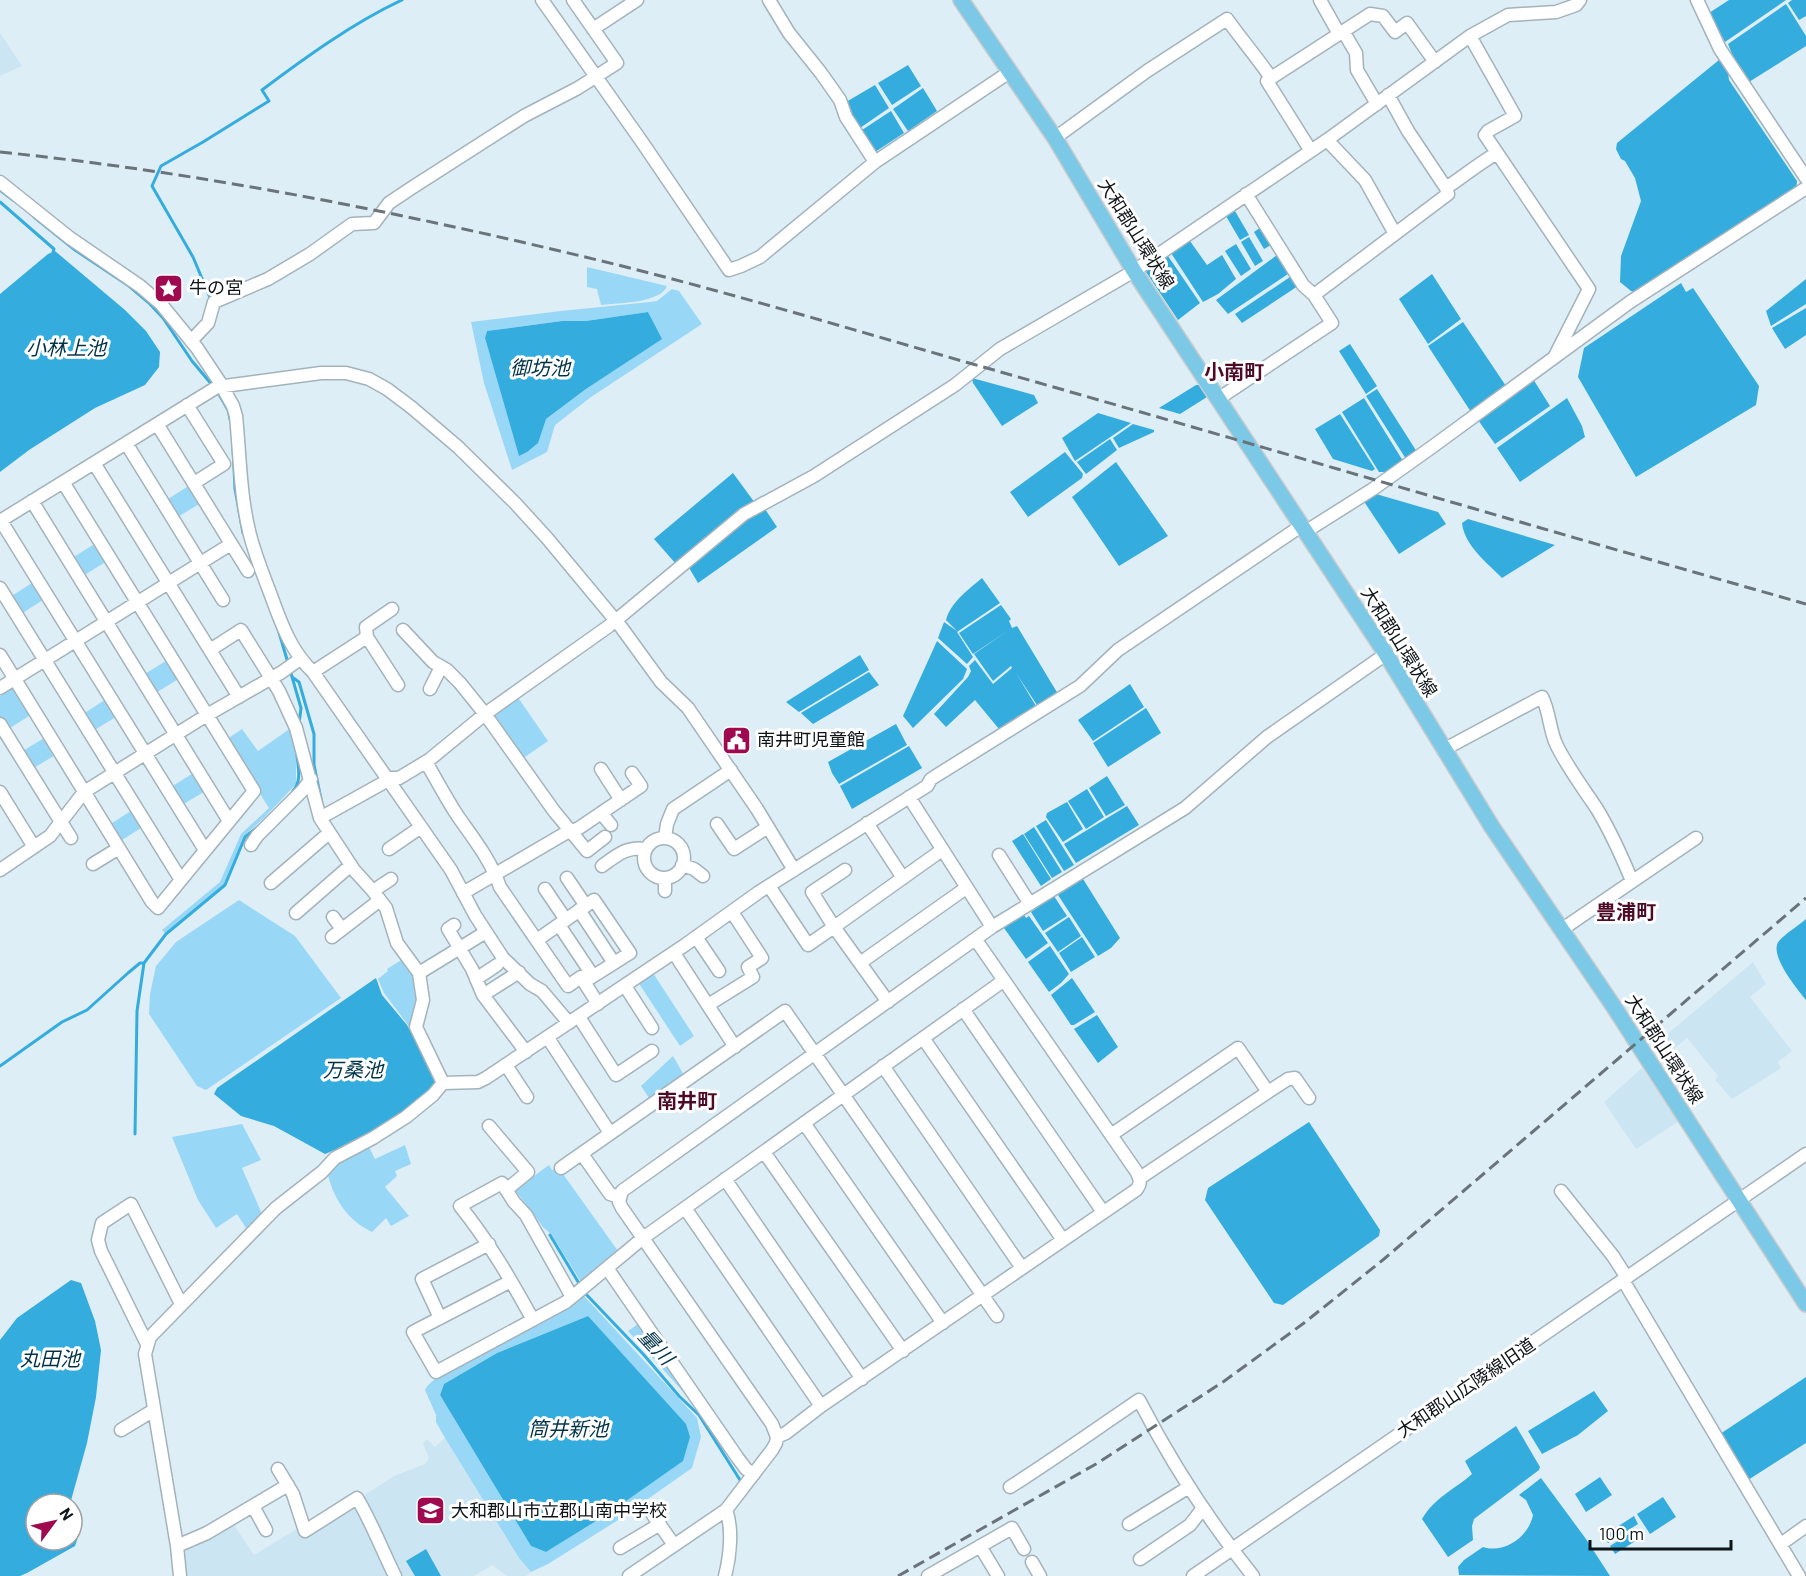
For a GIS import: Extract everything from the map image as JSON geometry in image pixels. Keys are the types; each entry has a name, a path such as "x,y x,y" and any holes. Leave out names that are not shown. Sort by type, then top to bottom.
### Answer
{"main road":[{"name":"大和郡山環状線","path":"961,0 1055,138 1134,271 1386,654 1443,750 1614,1007 1806,1304"}],"street":[{"path":"542,0 729,270 760,256 875,162 1011,71"},
{"path":"191,341 208,323 214,302 268,279 310,254 351,224 374,223 389,203 399,196 525,116 617,63 573,0"},
{"path":"593,29 637,0"},
{"path":"770,0 789,33 832,88 846,117 875,162"},
{"path":"1320,0 1356,53 1357,70 1377,104"},
{"path":"320,818 388,780 399,778 426,762 485,714 616,621 744,514 814,476 954,386 1000,349 1134,271 1327,140 1470,36 1508,15 1556,12 1576,5 1581,0"},
{"path":"1697,0 1720,49 1806,178"},
{"path":"1311,151 1267,81 1271,78 1370,14 1383,16 1395,32 1407,23 1424,44 1434,62"},
{"path":"1055,138 1147,71 1227,19 1271,78"},
{"path":"1470,36 1515,116 1485,135 1589,289 1554,357"},
{"path":"1314,295 1394,232 1448,194 1407,131 1388,95"},
{"path":"1327,140 1365,180 1394,232"},
{"path":"1446,188 1468,174 1471,168 1497,153"},
{"path":"0,182 70,238 140,286 161,304 191,341 217,387 233,406 236,416 240,481 250,537 297,661 314,672 451,870 503,958 530,984 574,1020 615,1075 652,1051"},
{"path":"180,1576 145,1354 147,1344 150,1337 180,1304 256,1227 335,1158 394,1125 433,1095 443,1083 478,1082 548,1038 769,886 909,797 960,760 1080,686 1118,650 1303,529 1372,489 1473,419 1630,302 1806,188"},
{"path":"1218,399 1332,323 1314,295 1303,285 1246,194"},
{"path":"205,850 1,521 217,387 321,373 345,373 369,379 387,389 458,447 515,503 616,621 661,682 682,700 731,770 794,870"},
{"path":"187,405 224,464 194,483"},
{"path":"157,424 248,571"},
{"path":"126,443 223,600"},
{"path":"94,463 239,697"},
{"path":"0,655 152,902 158,908 254,791 63,482"},
{"path":"32,501 229,821"},
{"path":"0,688 231,544"},
{"path":"0,588 181,880"},
{"path":"392,609 366,627 367,637 398,685"},
{"path":"210,650 241,630 276,676 301,740 320,818 351,865 377,895 390,918 397,943 419,973 423,1000 416,1027 443,1083"},
{"path":"403,630 427,656 447,670 460,683 485,714 541,794 587,851 605,837"},
{"path":"314,672 367,637"},
{"path":"629,1576 726,1510 772,1450 777,1437 776,1430 622,1208 619,1197 627,1187 992,927 1185,808 1267,737 1386,654"},
{"path":"1,866 50,836 84,792 297,661"},
{"path":"430,689 441,667"},
{"path":"1443,750 1542,697 1556,743 1573,775 1598,811 1632,881"},
{"path":"0,724 71,838"},
{"path":"426,762 456,813 496,873 500,887 567,986 581,977 589,979 630,953 594,900 537,940"},
{"path":"601,769 621,800"},
{"path":"665,838 673,809 731,770"},
{"path":"463,893 602,813 641,786 632,773"},
{"path":"251,845 310,779"},
{"path":"0,792 34,847"},
{"path":"909,797 992,927"},
{"path":"602,813 611,825"},
{"path":"867,823 903,878"},
{"path":"717,824 734,849 768,827"},
{"path":"389,849 421,827"},
{"path":"271,883 329,833"},
{"path":"665,838 680,846 684,857 678,873 665,884 648,871 644,860 646,849 654,841 665,838"},
{"path":"1561,930 1696,838"},
{"path":"93,864 119,848"},
{"path":"602,866 627,849 646,849"},
{"path":"769,886 808,945 942,850"},
{"path":"999,855 1030,904"},
{"path":"296,913 351,865"},
{"path":"682,865 694,869 703,876"},
{"path":"845,870 812,892 888,1002"},
{"path":"567,878 614,963"},
{"path":"333,917 337,933 391,879"},
{"path":"860,963 966,888"},
{"path":"544,889 589,979 598,1004"},
{"path":"708,1005 753,976 748,968 762,958 732,912"},
{"path":"453,925 448,928 483,995 526,1052"},
{"path":"419,973 486,932"},
{"path":"696,937 719,971"},
{"path":"777,1437 786,1433 821,1406 1136,1190 1140,1185 1140,1178 976,940"},
{"path":"674,953 735,1047"},
{"path":"476,979 497,965"},
{"path":"483,995 519,972"},
{"path":"512,1281 413,1332 436,1372 533,1320 578,1291 643,1238 1003,981"},
{"path":"625,986 652,1028"},
{"path":"963,1009 1103,1212"},
{"path":"561,1168 785,1011 997,1317"},
{"path":"548,1038 609,1133"},
{"path":"923,1038 1063,1240"},
{"path":"1111,1135 1238,1048 1268,1092"},
{"path":"506,1065 527,1097"},
{"path":"883,1066 1022,1268"},
{"path":"1140,1178 1287,1079 1295,1078 1309,1098"},
{"path":"804,1123 943,1323"},
{"path":"489,1126 528,1172 506,1190"},
{"path":"764,1152 903,1351"},
{"path":"582,1154 610,1194 619,1197"},
{"name":"大和郡山広陵線旧道","path":"1192,1576 1806,1154"},
{"path":"725,1179 862,1379"},
{"path":"533,1320 489,1244 460,1206 502,1183 578,1291"},
{"path":"1561,1191 1607,1248 1799,1576"},
{"path":"147,1344 101,1251 98,1240 102,1222 131,1204 180,1304"},
{"path":"685,1208 821,1406"},
{"path":"440,1318 422,1279 489,1244"},
{"path":"607,1268 737,1457 746,1469 754,1474"},
{"path":"1010,1487 1075,1446 1139,1400 1155,1432 1189,1487 1252,1576"},
{"path":"121,1430 154,1410"},
{"path":"278,1469 288,1485 305,1531 357,1498 370,1520 395,1576"},
{"path":"177,1546 207,1533 288,1485"},
{"path":"1129,1524 1189,1487"},
{"path":"252,1506 266,1530"},
{"path":"1140,1559 1190,1525 1203,1508"},
{"path":"725,1576 729,1542 729,1517 726,1510"},
{"path":"620,1548 657,1520 674,1545"},
{"path":"1781,1544 1806,1526"},
{"path":"928,1576 944,1572 980,1546 1012,1528 1024,1549"},
{"path":"980,1546 998,1576"},
{"path":"1032,1562 1040,1576"}],"shaded area":[{"path":"0,33 22,66 0,76"},
{"path":"587,267 667,286 663,292 648,299 601,305 597,289 587,287"},
{"path":"672,289 679,291 702,324 591,397 555,425 547,452 512,470 484,383 471,322 657,301","holes":["648,312 661,339 546,419 519,455 485,338 487,331"]},
{"path":"190,485 201,503 176,518 165,501"},
{"path":"96,543 107,561 83,576 72,558"},
{"path":"35,581 46,598 21,614 10,597"},
{"path":"169,659 180,678 154,694 143,675"},
{"path":"15,686 32,714 7,730 0,718 0,696"},
{"path":"517,696 548,741 522,759 493,717 494,712"},
{"path":"108,698 119,715 93,731 83,714"},
{"path":"291,728 296,743 296,784 244,836 224,884 165,933 162,930 220,882 241,834 269,808 226,740 242,729 258,751"},
{"path":"46,737 57,754 32,769 21,752"},
{"path":"195,772 207,790 182,805 171,787"},
{"path":"134,809 144,826 119,842 109,825"},
{"path":"239,900 295,936 341,998 206,1090 197,1086 149,1014 150,994 156,966 176,942"},
{"path":"403,959 419,990 418,1000 415,1000 411,1029 384,993 378,979 388,971 387,969"},
{"path":"1753,962 1766,984 1750,997 1792,1051 1778,1062 1781,1068 1732,1099 1715,1080 1718,1076 1687,1038 1662,1058 1652,1047"},
{"path":"653,973 694,1036 680,1046 638,982"},
{"path":"673,1056 685,1077 651,1101 641,1086"},
{"path":"1642,1068 1678,1122 1636,1149 1604,1102"},
{"path":"242,1124 261,1160 242,1168 262,1214 246,1228 237,1214 216,1228 198,1200 172,1137"},
{"path":"368,1145 375,1159 405,1145 411,1164 395,1171 397,1176 385,1187 409,1216 391,1226 386,1218 372,1232 355,1221 342,1207 329,1180 327,1170 342,1156"},
{"path":"549,1165 552,1170 558,1167 618,1251 581,1282 552,1235 543,1227 515,1190"},
{"path":"583,1295 697,1418 701,1437 692,1468 615,1522 548,1564 531,1572 519,1558 445,1438 436,1422 436,1415 425,1390 439,1374 577,1302","holes":["588,1316 682,1461 609,1513 546,1552 531,1546 440,1395 444,1384 497,1353"]},
{"path":"641,1322 708,1419 628,1331"},
{"name":"大和郡山市立郡山南中学校","path":"445,1438 519,1558 531,1572 526,1576 507,1576 492,1565 474,1576 401,1576 378,1522 364,1498 366,1494 394,1476 425,1464 429,1458 423,1444 427,1439 435,1447"},
{"path":"354,1504 360,1506 392,1576 184,1576 182,1551 232,1522 254,1555 300,1527"}],"water":[{"path":"1729,0 1786,0 1725,42 1709,13"},
{"path":"1792,0 1806,0 1806,16 1799,20 1788,3"},
{"path":"1786,4 1806,36 1806,46 1749,82 1734,59 1728,44"},
{"path":"1719,60 1728,72 1729,80 1797,181 1796,191 1636,293 1620,282 1621,256 1641,201 1635,178 1625,161 1621,159 1616,149 1617,143"},
{"path":"908,65 921,86 892,105 878,83"},
{"path":"875,85 889,108 860,128 846,102"},
{"path":"923,88 937,111 908,131 893,109"},
{"path":"891,111 904,133 875,152 862,130"},
{"path":"1235,211 1249,235 1240,240 1226,216"},
{"path":"1261,227 1271,245 1264,249 1254,232"},
{"path":"1249,237 1263,261 1255,266 1241,242"},
{"path":"1190,241 1207,265 1222,255 1236,279 1218,294 1203,302 1171,253"},
{"path":"1236,244 1251,269 1241,276 1225,251"},
{"name":"小林上池","path":"55,251 125,310 146,331 160,352 159,367 145,385 95,408 29,450 0,472 0,294 48,254"},
{"path":"1277,255 1291,272 1228,314 1216,300"},
{"path":"1168,256 1200,303 1178,320 1146,272"},
{"path":"1432,274 1461,319 1428,344 1399,299"},
{"path":"1290,277 1298,286 1242,323 1235,314"},
{"path":"1806,279 1806,304 1771,326 1766,311"},
{"path":"1681,283 1686,292 1693,288 1759,386 1756,405 1636,477 1578,377 1584,348"},
{"path":"1806,308 1806,335 1785,349 1772,328"},
{"name":"御坊池","path":"648,312 662,339 586,389 546,419 538,443 519,456 485,338 487,331"},
{"path":"1463,322 1506,386 1471,412 1428,346"},
{"path":"1350,344 1377,386 1366,394 1339,351"},
{"path":"972,378 1034,395 1038,403 1002,426 973,383"},
{"path":"1533,379 1550,406 1495,444 1478,420"},
{"path":"1199,385 1207,397 1180,414 1159,408"},
{"path":"1377,389 1417,452 1406,459 1366,396"},
{"path":"1364,398 1403,461 1385,472 1379,472 1342,412"},
{"path":"1567,398 1582,426 1585,437 1520,482 1497,448"},
{"path":"1098,413 1131,423 1075,461 1062,438"},
{"path":"1340,414 1375,469 1372,471 1333,459 1315,429"},
{"path":"1133,424 1154,430 1154,432 1119,448 1113,438"},
{"path":"1110,439 1117,450 1086,474 1077,462"},
{"path":"1065,452 1083,474 1082,478 1028,517 1010,492"},
{"path":"1116,462 1168,536 1119,566 1072,497"},
{"path":"733,473 755,503 676,564 654,539"},
{"path":"1376,494 1438,512 1446,524 1399,554 1365,503 1365,497"},
{"path":"765,509 777,527 698,583 688,566 742,520"},
{"path":"1468,519 1555,545 1502,578 1467,539 1462,523"},
{"path":"982,578 1000,603 957,632 973,657 967,664 938,638 944,622 957,631 946,620 948,614 961,597"},
{"path":"1001,605 1011,619 1009,621 1012,628 1017,626 1058,694 1037,705 1016,673 1036,706 999,729 975,700 946,727 934,714 968,677 971,671 969,666 975,660 993,684 1012,668 1011,666 993,681 974,654 1009,630 973,654 959,633"},
{"path":"937,641 967,669 963,679 913,728 903,716"},
{"path":"860,655 869,670 799,712 786,702"},
{"path":"869,672 879,685 813,724 801,713"},
{"path":"1130,684 1144,707 1093,741 1078,720"},
{"path":"1146,708 1161,733 1108,767 1093,743"},
{"path":"896,724 907,745 839,784 828,762"},
{"path":"909,746 922,768 852,809 840,786"},
{"path":"1107,776 1125,805 1106,816 1089,788"},
{"path":"1087,789 1104,817 1086,829 1068,801"},
{"path":"1067,802 1083,829 1063,842 1046,817 1047,813"},
{"path":"1127,806 1139,825 1076,863 1064,844"},
{"path":"1046,820 1074,865 1064,871 1036,826"},
{"path":"1034,827 1062,872 1052,878 1024,834"},
{"path":"1023,834 1051,879 1041,886 1012,841"},
{"path":"1083,879 1120,938 1111,948 1098,956 1058,895"},
{"path":"1054,896 1067,916 1043,931 1031,912"},
{"path":"1024,915 1026,918 1029,916 1048,943 1026,959 1004,928"},
{"path":"1069,917 1081,936 1058,952 1045,933"},
{"path":"1806,919 1806,1000 1780,962 1777,947 1782,938"},
{"path":"1082,937 1095,957 1071,972 1059,953"},
{"path":"1050,946 1069,974 1049,992 1028,962"},
{"name":"万桑池","path":"376,978 382,995 407,1025 436,1077 434,1089 387,1124 365,1137 325,1154 274,1126 241,1116 214,1094 217,1088"},
{"path":"1072,978 1095,1012 1074,1025 1071,1025 1051,995"},
{"path":"1097,1015 1118,1047 1098,1063 1074,1029"},
{"path":"1309,1122 1380,1230 1379,1236 1283,1305 1274,1303 1205,1200 1208,1188"},
{"name":"丸田池","path":"71,1280 81,1283 95,1321 101,1350 96,1397 87,1443 73,1492 24,1492 24,1552 64,1552 20,1576 0,1576 0,1340 17,1318"},
{"name":"筒井新池","path":"588,1316 686,1424 690,1437 683,1461 609,1513 546,1552 531,1546 440,1395 444,1384 497,1353"},
{"path":"1806,1377 1806,1443 1748,1480 1720,1434"},
{"path":"1594,1391 1608,1411 1578,1435 1542,1454 1528,1431"},
{"path":"1516,1426 1540,1467 1539,1470 1474,1519 1473,1540 1448,1557 1422,1519 1439,1499 1472,1474 1465,1461"},
{"path":"1600,1477 1612,1495 1586,1512 1575,1494"},
{"path":"1541,1478 1610,1576 1459,1575 1458,1567 1464,1560 1483,1547 1500,1548 1515,1541 1527,1530 1533,1515 1526,1500 1519,1495"},
{"path":"1663,1497 1676,1517 1650,1534 1637,1514"},
{"path":"1634,1516 1638,1524 1608,1543 1603,1536"},
{"path":"1632,1532 1637,1540 1615,1554 1610,1546"},
{"path":"426,1549 441,1576 415,1576 406,1561"}],"waterway":[{"path":"211,300 193,257 152,186 161,166 269,101 262,90 348,30 402,0"},
{"path":"0,190 13,200"},
{"path":"0,202 54,249 53,252"},
{"path":"34,217 75,250 129,286 149,303 163,318 192,361 213,386"},
{"path":"217,391 228,410 231,423"},
{"path":"233,447 235,489 243,533"},
{"path":"278,629 288,663"},
{"path":"290,670 301,708 299,724"},
{"path":"292,677 299,682 314,734 314,765 321,799"},
{"path":"293,791 298,778 297,755"},
{"path":"135,1134 137,1011 144,963 166,934 225,885 245,837 259,826"},
{"path":"0,1066 62,1022 87,1010 140,963 144,963"},
{"name":"量川","path":"550,1235 580,1285"},
{"name":"量川","path":"583,1291 699,1415 740,1480"}],"railway":[{"path":"0,152 146,170 292,194 437,223 630,268 824,321 1806,604"},
{"path":"898,1576 1096,1464 1223,1382 1304,1323 1384,1259 1806,898"}],"place":[{"name":"牛の宮","path":"168,288"},
{"name":"南井町児童館","path":"736,740"},
{"name":"大和郡山市立郡山南中学校","path":"430,1511"}],"district":[{"name":"小南町","path":"1234,372"},
{"name":"豊浦町","path":"1626,912"},
{"name":"南井町","path":"687,1101"}]}
